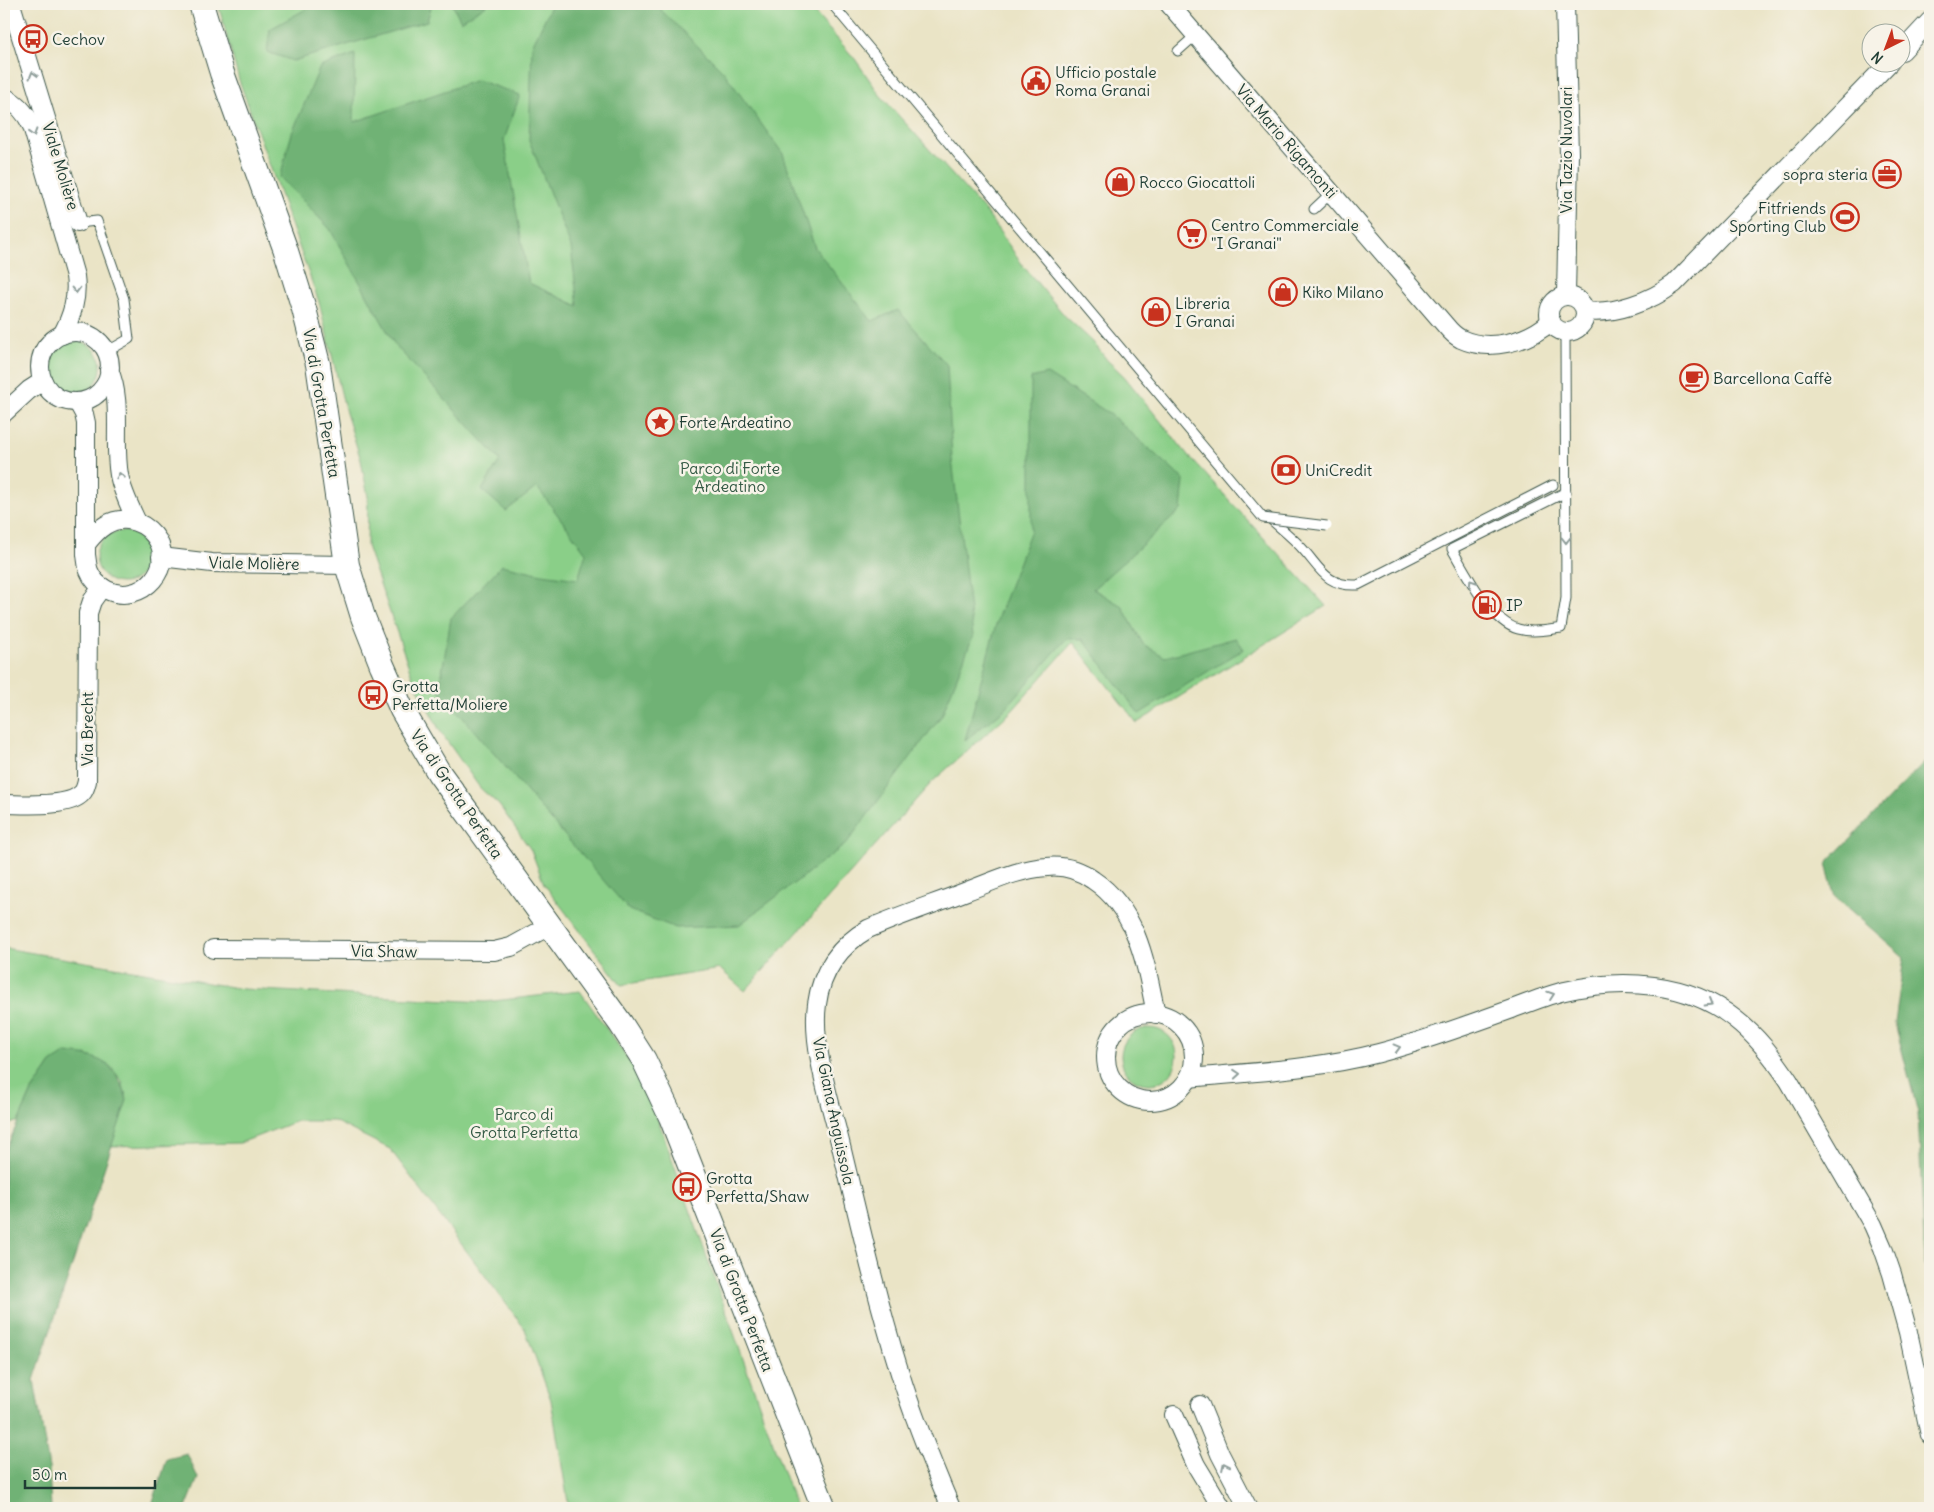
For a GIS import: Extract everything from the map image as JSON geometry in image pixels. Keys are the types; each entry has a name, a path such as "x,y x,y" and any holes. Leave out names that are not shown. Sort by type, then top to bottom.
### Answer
{"street":[{"name":"Viale Molière","path":"12,4 78,222"},
{"name":"Via di Grotta Perfetta","path":"201,4 222,73 285,248 304,309 318,364 347,565 371,638 392,690 414,732 449,787 616,1017 640,1054 671,1117 824,1508"},
{"name":"Via Mario Rigamonti","path":"1169,4 1446,326 1458,337 1479,343 1498,344 1531,335 1543,329 1551,321"},
{"name":"Via Tazio Nuvolari","path":"1564,4 1569,154 1566,295"},
{"path":"1912,40 1930,21"},
{"path":"1585,311 1610,310 1629,305 1659,293 1674,284 1880,72"},
{"name":"Viale Molière","path":"4,97 16,104 28,119 75,276 77,288 74,307 62,335"},
{"path":"51,192 68,187"},
{"path":"1566,295 1578,299 1585,311 1582,324 1572,332 1558,330 1548,313 1554,301 1566,295"},
{"path":"81,333 98,341 104,348 108,359 109,370 107,380 102,389 94,396 78,403 65,401 56,396 43,381 40,370 43,354 52,341 62,335 81,333"},
{"path":"109,370 115,385 118,473 124,492 138,522"},
{"path":"4,413 29,390 43,381"},
{"path":"78,403 84,414 86,424 86,555 89,571 96,582 102,587 113,593 124,594 138,592 150,583 158,573 161,550 157,539 149,529 138,522 121,519 104,525 87,543"},
{"name":"Viale Molière","path":"161,557 212,563 347,565"},
{"name":"Via Brecht","path":"4,804 44,804 73,799 84,792 87,781 88,612 92,601 102,587"},
{"name":"Via Giana Anguissola","path":"951,1508 899,1371 865,1246 822,1067 817,1035 817,1004 823,979 832,961 842,949 868,929 1009,874 1032,868 1062,867 1080,872 1100,884 1111,894 1126,914 1138,939 1146,965 1156,1014"},
{"name":"Via Shaw","path":"213,949 494,952 511,947 549,926"},
{"path":"1189,1078 1309,1067 1365,1056 1415,1043 1563,991 1594,985 1629,984 1663,987 1700,998 1733,1017 1774,1058 1789,1080 1873,1225 1892,1274 1906,1323 1930,1435"},
{"path":"1145,1013 1156,1014 1175,1021 1189,1037 1194,1058 1189,1078 1183,1087 1165,1099 1150,1101 1134,1098 1125,1093 1111,1077 1106,1057 1111,1036 1117,1028 1135,1016 1145,1013"},
{"path":"1200,1405 1220,1454 1248,1508"},
{"path":"1174,1415 1196,1465 1222,1508"}],"lane":[{"path":"832,4 1263,518 1326,526"},
{"path":"837,4 1256,506 1299,544 1325,576 1344,586 1358,585 1553,485"},
{"path":"1178,51 1196,35"},
{"path":"1314,209 1331,193"},
{"name":"Viale Molière","path":"78,222 97,221 124,299 129,340 115,347 104,348"},
{"path":"1565,332 1566,492 1566,598 1561,628 1541,631 1518,630 1488,606 1452,549 1566,492"}],"green space":[{"name":"Parco di Forte Ardeatino","path":"218,4 807,4 855,59 880,95 986,212 1024,267 1065,316 1093,342 1107,360 1124,376 1187,454 1326,606 1137,723 1073,642 1012,711 932,782 745,991 720,969 621,985 544,884 531,850 499,805 480,788 440,731 413,679 367,546 368,497 361,460 346,413 319,302 239,80"},
{"path":"315,4 432,4 427,21 293,61 267,52 270,29"},
{"path":"452,4 488,4 461,21"},
{"path":"552,4 661,4 661,10 723,71 783,154 815,248 872,321 898,310 947,365 952,459 973,636 942,715 846,844 739,925 676,928 629,910 439,690 451,618 502,565 542,574 578,579 586,553 537,487 506,511 482,490 500,460 395,345 330,229 280,177 292,133 320,67 355,54 354,122 477,80 520,95 504,140 529,283 578,306 571,247 529,140 532,46"},
{"path":"75,341 85,343 93,349 99,357 101,367 99,377 93,385 85,391 75,393 65,391 57,385 51,377 49,367 51,357 57,349 65,343"},
{"path":"1047,374 1110,414 1184,480 1181,510 1093,589 1122,606 1143,644 1165,657 1236,638 1244,649 1139,714 1083,639 1066,639 1005,709 965,740 998,617 1031,530 1031,378"},
{"path":"122,531 132,533 140,539 146,547 148,557 146,567 140,575 132,581 122,583 112,581 104,575 98,567 96,557 98,547 104,539 112,533"},
{"path":"1930,756 1930,1281 1925,1266 1918,1113 1895,1023 1904,957 1835,897 1826,864"},
{"name":"Parco di Grotta Perfetta","path":"4,948 243,989 485,1002 580,991 645,1083 796,1508 569,1508 551,1400 525,1329 390,1149 334,1121 297,1121 240,1143 110,1146 127,1100 122,1081 110,1066 86,1055 51,1063 32,1091 19,1121 4,1126"},
{"path":"1149,1028 1160,1030 1169,1036 1175,1045 1177,1056 1175,1067 1169,1076 1160,1082 1149,1084 1138,1082 1129,1076 1123,1067 1121,1056 1123,1045 1129,1036 1138,1030"},
{"path":"66,1053 79,1054 106,1064 118,1078 127,1100 34,1380 49,1467 51,1508 4,1508 4,1153 32,1091 51,1063"},
{"path":"187,1454 198,1478 186,1508 151,1508 167,1459"}],"place":[{"name":"Cechov","path":"33,39"},
{"name":"Ufficio postale Roma Granai","path":"1036,81"},
{"name":"sopra steria","path":"1887,174"},
{"name":"Rocco Giocattoli","path":"1120,182"},
{"name":"Fitfriends Sporting Club","path":"1845,217"},
{"name":"Centro Commerciale \"I Granai\"","path":"1192,234"},
{"name":"Kiko Milano","path":"1283,292"},
{"name":"Libreria I Granai","path":"1156,312"},
{"name":"Barcellona Caffè","path":"1694,378"},
{"name":"Forte Ardeatino","path":"660,422"},
{"name":"UniCredit","path":"1286,470"},
{"name":"IP","path":"1487,605"},
{"name":"Grotta Perfetta/Moliere","path":"373,695"},
{"name":"Grotta Perfetta/Shaw","path":"687,1187"}]}
